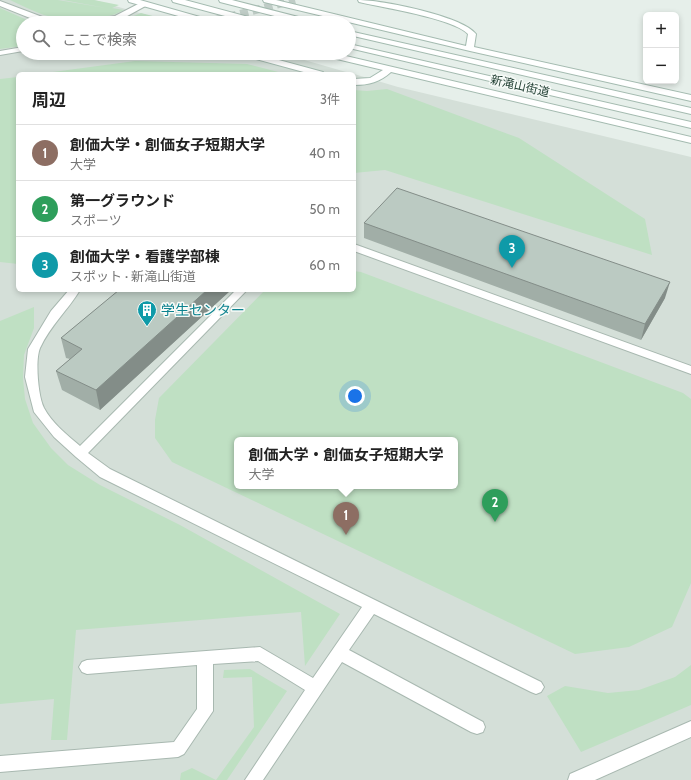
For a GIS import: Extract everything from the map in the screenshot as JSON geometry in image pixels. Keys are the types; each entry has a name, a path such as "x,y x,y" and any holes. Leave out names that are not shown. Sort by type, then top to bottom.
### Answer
{"main road":[{"path":"132,0 186,16"},
{"path":"176,0 234,16"},
{"path":"223,0 284,16"},
{"path":"267,0 333,16"},
{"path":"362,0 444,19 457,24 472,34 470,49"},
{"path":"0,3 33,16"},
{"path":"121,16 144,4"},
{"path":"356,21 470,49 691,98"},
{"name":"新滝山街道","path":"356,35 691,110"},
{"name":"新滝山街道","path":"356,48 691,125"},
{"path":"0,53 16,50"},
{"path":"269,60 313,72"},
{"path":"352,60 691,140"},
{"path":"356,82 372,82 380,78 389,69"},
{"path":"356,248 691,370"},
{"path":"73,292 55,314 34,349 31,377 38,409 58,434 80,454 105,473 536,687"},
{"path":"80,454 240,292"},
{"path":"253,780 371,606"},
{"path":"340,653 477,727"},
{"path":"87,667 260,654 316,688"},
{"path":"0,764 178,749 205,711 205,658"},
{"path":"576,780 691,729"}],"shaded area":[{"path":"0,0 94,0 150,16 16,16 16,60 304,60 346,72 16,72 16,292 356,292 356,75 398,87 691,157 691,780 0,780"}],"green space":[{"path":"10,0 58,0 106,8 63,0 94,0 119,5 112,8 124,10 109,16 48,16"},
{"path":"0,8 18,16 16,16 16,47 0,49"},
{"path":"141,13 153,16 134,16"},
{"path":"135,61 247,64 278,72 53,72"},
{"path":"16,77 16,264 0,262 0,79"},
{"path":"387,89 519,138 645,219 652,255 385,170 356,173 356,90 367,91"},
{"path":"356,271 361,272 683,393 691,399 691,583 672,627 629,647 575,654 172,462 155,438 155,420 159,398 263,292 356,292"},
{"path":"34,307 34,328 24,355 23,378 25,399 33,423 51,448 68,465 100,485 180,525 340,614 305,666 301,612 76,630 67,740 51,740 54,699 0,704 0,321"},
{"path":"691,665 691,705 581,752 547,696 565,686 608,693 639,690 675,677"},
{"path":"250,669 287,691 227,780 216,780 254,727 252,677 223,678 224,670"},
{"path":"192,768 216,780 180,780 181,773"}],"building":[{"path":"397,188 670,282 645,324 364,223"},
{"name":"学生センター","path":"117,292 205,292 96,390 56,371 82,349 61,338"}],"tunnel":[{"path":"232,16 295,0"}],"place":[{"name":"創価大学・看護学部棟","path":"512,268"},
{"name":"学生センター","path":"147,327"},
{"name":"第一グラウンド","path":"495,522"},
{"name":"創価大学・創価女子短期大学","path":"346,535"}]}
